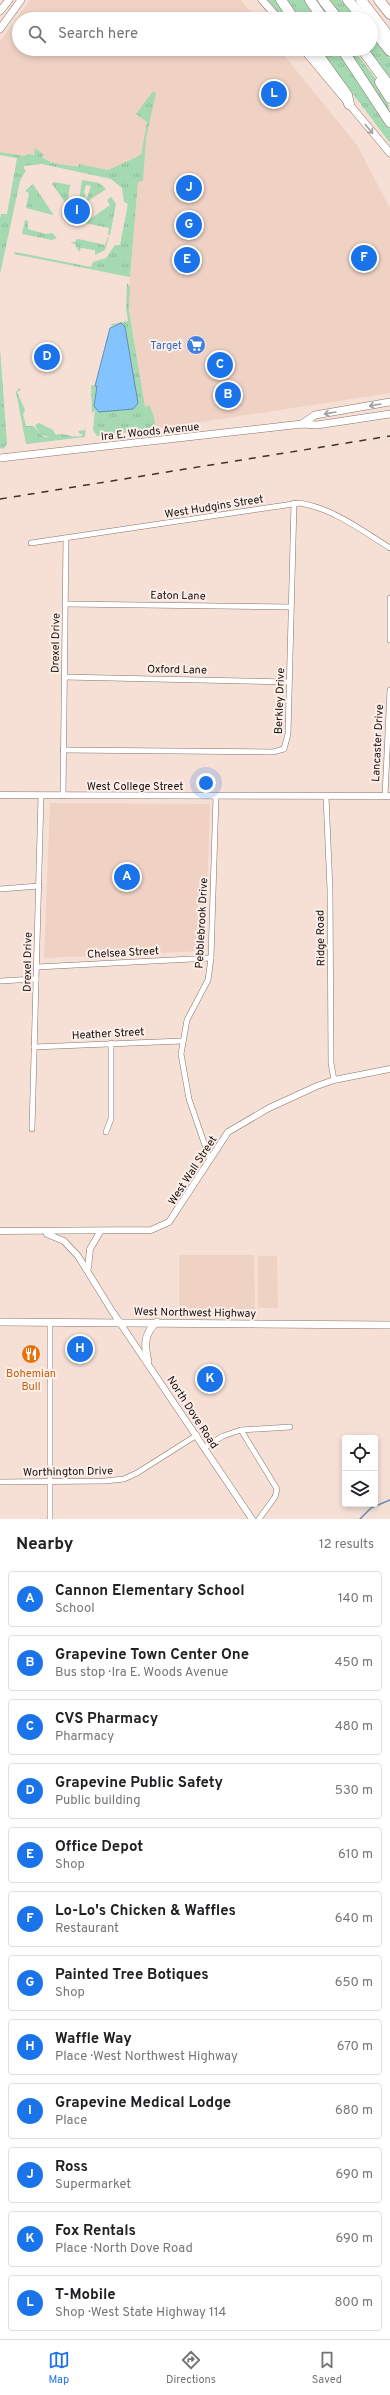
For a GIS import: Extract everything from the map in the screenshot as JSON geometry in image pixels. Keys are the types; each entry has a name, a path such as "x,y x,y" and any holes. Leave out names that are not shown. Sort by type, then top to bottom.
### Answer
{"highway":[{"path":"281,0 289,12"},
{"path":"310,0 318,12"},
{"path":"323,0 332,12"},
{"path":"348,0 358,12"},
{"path":"361,0 370,12"},
{"path":"379,0 390,14"},
{"path":"378,22 390,38"},
{"path":"378,36 390,51"},
{"path":"319,56 347,95 349,104"},
{"path":"346,56 390,122"},
{"path":"367,56 390,87"},
{"path":"372,64 375,75 390,98"}],"main road":[{"path":"0,11 9,0"},
{"path":"12,12 21,0"},
{"path":"262,0 273,12"},
{"path":"0,29 12,12"},
{"path":"309,56 390,153"},
{"name":"Ira E. Woods Avenue","path":"302,424 315,415 390,402"},
{"name":"Ira E. Woods Avenue","path":"0,458 302,424 317,425 390,414"},
{"name":"West Northwest Highway","path":"0,1322 118,1320 158,1322 390,1325"},
{"path":"148,1361 145,1343 147,1335 158,1322"}],"street":[{"name":"West Hudgins Street","path":"31,544 212,517 294,503 315,506 335,514 390,548"},
{"name":"Berkley Drive","path":"63,750 175,753 282,751 287,743 288,734 294,503"},
{"name":"Drexel Drive","path":"64,796 63,750 66,538"},
{"path":"390,598 390,640"},
{"name":"Eaton Lane","path":"66,604 291,607"},
{"name":"Oxford Lane","path":"64,677 289,682"},
{"name":"Lancaster Drive","path":"387,796 390,690"},
{"name":"West College Street","path":"0,795 387,796"},
{"name":"Drexel Drive","path":"32,1129 41,796"},
{"name":"Pebblebrook Drive","path":"210,1160 189,1099 182,1066 182,1041 187,1020 208,980 211,958 216,796"},
{"name":"Ridge Road","path":"326,796 330,890 331,1063 334,1080"},
{"path":"0,889 39,886"},
{"name":"Chelsea Street","path":"37,967 211,958"},
{"path":"0,980 36,979"},
{"name":"Heather Street","path":"34,1047 182,1041"},
{"path":"106,1132 110,1119 111,1043"},
{"name":"West Wall Street","path":"0,1232 100,1232 151,1230 169,1222 228,1132 269,1108 334,1080 390,1069"},
{"name":"North Dove Road","path":"41,1232 64,1241 78,1256 118,1320 148,1361 252,1519"},
{"path":"89,1272 87,1264 90,1249 100,1232"},
{"path":"50,1322 50,1519"},
{"path":"204,1447 223,1436 241,1430 290,1427"},
{"path":"241,1430 277,1489 275,1497 259,1519"},
{"name":"Worthington Drive","path":"0,1482 105,1481 124,1479 138,1473 197,1435"}],"shaded area":[{"path":"30,0 241,0 250,12 21,12"},
{"path":"12,25 12,56 285,56 357,145 390,208 390,393 156,429 150,406 145,407 128,302 138,181 142,182 146,139 156,93 141,155 108,170 79,164 78,167 53,163 35,151 34,155 24,156 0,152 0,41"},
{"path":"50,803 210,804 205,951 44,958"},
{"path":"179,1255 254,1255 255,1309 179,1309"},
{"path":"258,1256 277,1256 278,1308 258,1308"}],"green space":[{"path":"268,0 276,0 284,12 278,12"},
{"path":"286,0 305,0 313,12 294,12"},
{"path":"329,0 341,0 352,12 339,12"},
{"path":"378,44 390,59 390,78 373,56 378,56"},
{"path":"324,56 342,56 390,129 390,143"},
{"path":"351,56 358,56 382,89 389,107 390,115"},
{"path":"153,91 156,93 146,139 143,181 138,182 130,277 14,254 15,252 91,267 93,262 106,258 115,245 120,245 128,204 124,202 122,188 111,179 42,164 24,166 24,169 26,170 20,181 0,274 0,218 1,214 7,214 17,158 0,155 0,152 24,156 28,154 34,155 35,148 44,155 42,157 53,163 78,167 79,164 108,170 141,155 147,122 136,114"},
{"path":"82,180 99,183 106,189 81,206 81,201 87,198 91,186 86,185 84,192 86,197 79,200"},
{"path":"54,182 70,185 67,205 52,184"},
{"path":"33,184 53,215 26,208 29,193 25,191"},
{"path":"111,197 116,204 110,235 108,235 109,228 85,223 110,205 107,200"},
{"path":"25,220 28,221 28,229 46,234 52,233 57,238 52,240 22,234"},
{"path":"108,237 105,250 95,255 95,250 81,248 79,252 75,244 70,242 75,242 77,239 105,245"},
{"path":"127,283 130,287 129,310 145,407 150,406 156,429 97,436 93,430 95,410 92,413 91,385 97,386 94,401 97,410 133,409 138,403 125,327 121,323 111,326 112,324 128,321 126,308"},
{"path":"0,348 7,444 3,449 0,448"},
{"path":"19,388 21,390 17,392 25,410 23,414 26,426 33,426 44,437 61,434 75,437 83,434 80,434 78,431 85,430 86,426 85,437 26,444 16,392"},
{"path":"39,423 53,430 56,435 49,437 41,434 35,425"}],"water":[{"path":"121,323 125,327 138,403 133,409 99,412 94,406 97,386 95,386 110,328"}],"waterway":[{"path":"360,1519 371,1508 390,1500"}],"railway":[{"path":"0,499 390,436"}],"place":[{"name":"T-Mobile","path":"274,94"},
{"name":"Ross","path":"189,188"},
{"name":"Grapevine Medical Lodge","path":"77,211"},
{"name":"Painted Tree Botiques","path":"189,225"},
{"name":"Lo-Lo's Chicken & Waffles","path":"364,258"},
{"name":"Office Depot","path":"187,260"},
{"name":"Target","path":"196,345"},
{"name":"Grapevine Public Safety","path":"47,357"},
{"name":"CVS Pharmacy","path":"220,365"},
{"name":"Grapevine Town Center One","path":"228,395"},
{"name":"Cannon Elementary School","path":"127,877"},
{"name":"Waffle Way","path":"80,1349"},
{"name":"Bohemian Bull","path":"31,1354"},
{"name":"Fox Rentals","path":"210,1379"}]}
